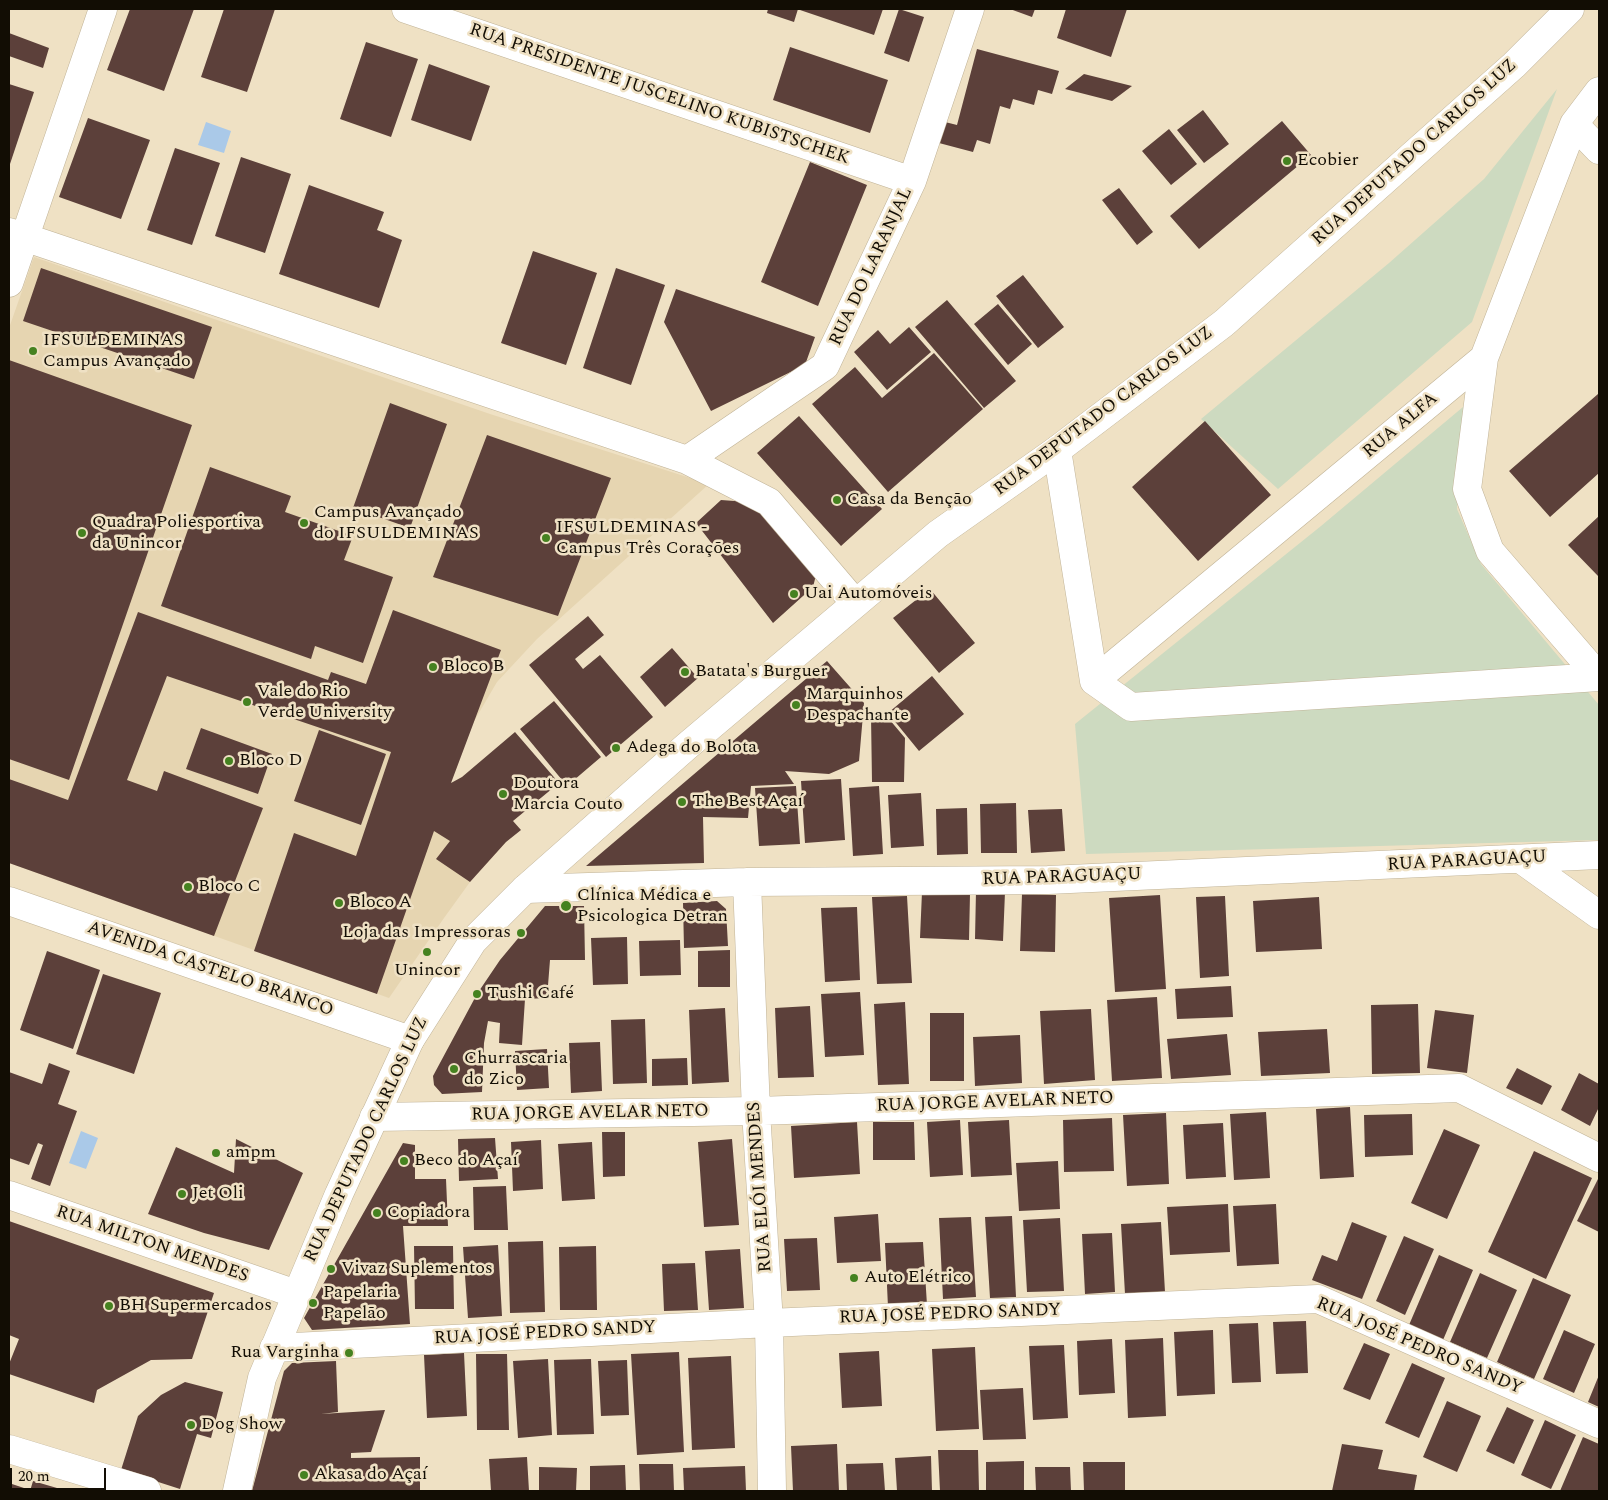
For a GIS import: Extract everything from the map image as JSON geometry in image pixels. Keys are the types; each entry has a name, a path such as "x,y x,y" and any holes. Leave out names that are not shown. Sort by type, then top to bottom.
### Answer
{"street":[{"path":"9,282 17,235 103,9"},
{"name":"RUA PRESIDENTE JUSCELINO KUBISTSCHEK","path":"406,9 912,181"},
{"name":"RUA DO LARANJAL","path":"687,460 824,366 912,181 970,9"},
{"name":"RUA DEPUTADO CARLOS LUZ","path":"236,1491 262,1378 339,1194 410,1040 473,941 524,889 702,734 938,534 1057,450 1224,323 1514,65 1570,9"},
{"name":"RUA ALFA","path":"1094,682 1484,358 1574,124 1599,91"},
{"path":"1574,124 1599,150"},
{"path":"17,235 687,460 769,502 856,603"},
{"path":"1484,358 1467,489 1490,551 1599,677"},
{"path":"1057,450 1094,682 1131,707 1599,677"},
{"name":"RUA PARAGUAÇU","path":"524,889 747,882 1048,880 1599,856"},
{"path":"1522,860 1599,914"},
{"name":"RUA ELÓI MENDES","path":"747,882 756,1111 770,1323 772,1491"},
{"name":"AVENIDA CASTELO BRANCO","path":"9,901 410,1040"},
{"name":"RUA JORGE AVELAR NETO","path":"374,1117 756,1111 1459,1088 1599,1158"},
{"name":"RUA MILTON MENDES","path":"9,1195 296,1294"},
{"name":"RUA JOSÉ PEDRO SANDY","path":"274,1348 770,1323 1318,1300 1599,1424"},
{"path":"9,1449 147,1491"}],"shaded area":[{"path":"34,257 490,414 709,484 537,639 497,682 473,723 451,783 506,842 470,882 389,998 9,863 9,328"}],"green space":[{"path":"1557,89 1472,322 1278,489 1201,419 1389,263 1484,179"},
{"path":"1463,407 1457,509 1481,564 1599,705 1599,840 1086,854 1075,724 1321,526"}],"water":[{"path":"206,122 231,131 224,153 198,145"},
{"path":"81,1131 98,1138 86,1169 69,1163"}],"building":[{"path":"130,9 194,9 164,91 107,70"},
{"path":"224,9 275,9 247,92 201,77"},
{"path":"768,9 798,9 794,22 767,13"},
{"path":"801,9 883,9 874,35"},
{"path":"899,9 924,17 909,62 884,53"},
{"path":"1010,9 1035,9 1032,17"},
{"path":"1066,9 1127,9 1111,57 1057,38"},
{"path":"9,33 49,48 43,68 9,56"},
{"path":"366,42 418,59 391,137 340,119"},
{"path":"790,47 888,80 870,133 773,100"},
{"path":"977,49 1059,71 1052,94 1038,90 1034,105 1013,99 1010,109 1000,106 990,144 977,140 973,152 939,143 945,122 957,125"},
{"path":"429,64 490,86 471,141 411,120"},
{"path":"1084,74 1132,86 1112,101 1065,89"},
{"path":"9,84 34,92 9,167"},
{"path":"1203,110 1229,144 1204,163 1177,130"},
{"path":"88,118 150,140 121,219 59,197"},
{"path":"1282,121 1311,155 1199,249 1170,216"},
{"path":"1169,129 1197,164 1171,185 1142,151"},
{"path":"175,148 220,163 192,245 147,230"},
{"path":"241,157 291,174 265,253 215,236"},
{"path":"810,162 867,185 818,306 761,282"},
{"path":"309,185 384,212 377,230 402,240 379,308 279,274"},
{"path":"1119,188 1153,232 1137,245 1102,200"},
{"path":"533,251 597,273 566,365 501,343"},
{"path":"41,268 212,327 194,379 23,321"},
{"path":"616,268 665,285 631,385 583,368"},
{"path":"1023,275 1064,327 1038,348 996,296"},
{"path":"676,289 815,337 805,365 711,411 664,322"},
{"path":"947,300 1016,381 984,408 915,327"},
{"path":"998,304 1032,344 1008,365 974,324"},
{"path":"909,327 931,352 887,390 854,352 878,330 890,344"},
{"path":"934,353 983,409 888,492 812,404 855,367 882,398"},
{"name":"Quadra Poliesportiva da Unincor","path":"9,360 192,425 69,780 9,759"},
{"path":"1598,394 1599,473 1550,517 1509,471"},
{"path":"390,403 447,424 410,528 353,508"},
{"path":"799,416 882,509 841,546 757,453"},
{"path":"1205,421 1271,495 1198,561 1132,487"},
{"path":"487,435 611,478 558,616 433,577"},
{"path":"210,467 291,496 285,512 353,536 344,560 393,577 363,663 315,646 311,659 161,606"},
{"path":"721,500 748,502 776,524 817,571 813,587 773,623 696,523"},
{"path":"1599,516 1599,577 1568,545"},
{"path":"930,589 975,643 939,673 893,618"},
{"path":"393,610 501,650 451,783 462,777 515,732 559,783 513,821 521,830 506,842 470,882 436,859 450,841 434,831 377,994 254,951 294,833 356,856 391,752 167,676 127,780 157,791 164,771 263,808 214,936 9,863 9,779 68,800 138,612 328,680 331,672 366,684"},
{"path":"588,616 604,635 575,659 583,669 600,655 653,717 606,757 529,665"},
{"path":"672,648 698,678 665,707 640,677"},
{"path":"827,661 864,703 859,761 829,774 785,771 794,784 751,786 748,818 703,817 704,863 586,866"},
{"path":"932,676 964,714 919,751 888,713"},
{"path":"554,701 601,757 567,786 520,729"},
{"path":"884,713 905,738 904,782 872,782 871,716"},
{"name":"Bloco D","path":"201,728 272,754 258,794 186,769"},
{"path":"319,730 386,754 361,825 294,801"},
{"path":"841,779 845,840 805,843 801,781"},
{"path":"796,786 800,844 759,846 755,788"},
{"path":"879,786 883,854 853,856 849,788"},
{"path":"921,793 924,846 891,848 888,795"},
{"path":"1016,803 1017,853 981,853 980,804"},
{"path":"967,808 968,854 937,855 936,809"},
{"path":"1062,809 1065,851 1031,853 1028,810"},
{"path":"976,891 1005,892 1003,941 975,939"},
{"path":"922,892 970,894 969,940 920,938"},
{"path":"1022,894 1056,895 1055,952 1020,951"},
{"path":"1160,895 1166,989 1115,992 1109,898"},
{"path":"907,896 912,983 877,984 872,897"},
{"path":"1225,896 1229,976 1200,978 1196,897"},
{"path":"1319,897 1322,949 1256,952 1253,901"},
{"path":"717,901 726,909 728,946 684,948 683,903"},
{"path":"545,906 584,906 585,960 550,960 547,998 525,999 522,1045 499,1043 500,1023 488,1021 484,1043 482,1092 442,1094 434,1085 433,1076 477,994 500,960"},
{"path":"857,907 860,980 825,982 821,908"},
{"path":"627,937 628,984 593,985 591,938"},
{"path":"680,940 681,975 640,976 639,941"},
{"path":"730,950 730,987 698,987 698,951"},
{"path":"47,951 100,970 73,1049 20,1030"},
{"path":"103,974 161,993 134,1074 76,1054"},
{"path":"1231,986 1233,1017 1177,1019 1175,989"},
{"path":"860,992 864,1055 825,1057 821,994"},
{"path":"1157,997 1162,1078 1112,1081 1107,1000"},
{"path":"905,1002 909,1084 878,1085 874,1004"},
{"path":"1418,1004 1420,1073 1372,1074 1371,1005"},
{"path":"810,1006 814,1077 778,1078 775,1008"},
{"path":"725,1008 729,1082 692,1084 689,1010"},
{"path":"1091,1009 1095,1080 1044,1084 1040,1011"},
{"path":"1435,1010 1474,1015 1467,1073 1427,1068"},
{"path":"930,1013 964,1013 964,1081 930,1081"},
{"path":"645,1019 647,1083 613,1084 611,1020"},
{"path":"1327,1029 1330,1073 1261,1076 1258,1032"},
{"path":"1227,1034 1231,1075 1171,1079 1167,1039"},
{"path":"1020,1035 1022,1083 975,1086 973,1037"},
{"path":"600,1042 602,1091 571,1093 569,1043"},
{"path":"547,1049 549,1088 517,1090 515,1051"},
{"path":"687,1058 688,1085 652,1086 652,1059"},
{"path":"49,1063 70,1071 58,1104 77,1111 50,1186 31,1179 43,1145 38,1143 29,1165 9,1158 9,1072 42,1084"},
{"path":"1517,1068 1552,1086 1542,1105 1506,1088"},
{"path":"1579,1073 1599,1084 1599,1107 1590,1126 1561,1110"},
{"path":"1350,1107 1354,1177 1320,1179 1316,1109"},
{"path":"1266,1112 1270,1178 1234,1180 1230,1114"},
{"path":"1166,1113 1169,1184 1127,1186 1123,1115"},
{"path":"1412,1114 1413,1155 1365,1157 1364,1115"},
{"path":"1112,1118 1114,1171 1064,1172 1063,1120"},
{"path":"960,1120 963,1175 930,1177 927,1122"},
{"path":"1009,1120 1012,1175 971,1177 968,1122"},
{"path":"857,1122 860,1174 794,1178 791,1126"},
{"path":"873,1122 914,1122 915,1160 873,1160"},
{"path":"1223,1123 1226,1177 1186,1179 1183,1125"},
{"path":"1444,1129 1480,1145 1447,1219 1411,1203"},
{"path":"602,1132 625,1132 625,1176 603,1177"},
{"path":"495,1138 498,1179 459,1181 458,1139"},
{"path":"236,1139 303,1173 269,1250 204,1233 148,1214 176,1147 234,1173"},
{"path":"732,1139 739,1225 704,1227 698,1142"},
{"path":"541,1140 543,1189 513,1191 511,1142"},
{"path":"592,1142 595,1199 562,1201 558,1144"},
{"path":"403,1143 415,1145 415,1179 446,1179 448,1226 403,1226 410,1324 312,1330 304,1318"},
{"path":"1534,1151 1592,1178 1546,1279 1488,1252"},
{"path":"1058,1161 1060,1209 1019,1211 1016,1163"},
{"path":"1599,1177 1599,1232 1577,1221"},
{"path":"506,1186 508,1230 474,1230 473,1187"},
{"path":"1228,1204 1230,1252 1170,1255 1167,1207"},
{"path":"1276,1204 1279,1264 1237,1266 1233,1206"},
{"path":"878,1214 881,1261 837,1263 834,1217"},
{"path":"1012,1216 1016,1297 990,1298 985,1217"},
{"path":"971,1217 976,1297 943,1299 939,1218"},
{"path":"1060,1218 1064,1291 1027,1292 1023,1220"},
{"name":"BH Supermercados","path":"9,1221 214,1293 192,1359 151,1360 97,1390 94,1403 9,1374 9,1364 19,1339 9,1335"},
{"path":"1161,1222 1165,1292 1125,1294 1121,1224"},
{"path":"1352,1222 1387,1236 1362,1299 1312,1280 1322,1255 1337,1261"},
{"path":"1112,1233 1115,1292 1085,1294 1082,1234"},
{"path":"1404,1236 1434,1249 1405,1315 1376,1301"},
{"path":"817,1238 820,1290 787,1291 784,1239"},
{"path":"543,1241 545,1312 510,1313 508,1242"},
{"path":"923,1242 927,1305 888,1307 885,1243"},
{"path":"498,1245 502,1316 468,1318 463,1247"},
{"path":"414,1246 453,1246 454,1309 415,1309"},
{"path":"596,1246 597,1310 560,1310 559,1247"},
{"path":"740,1249 744,1308 709,1310 705,1251"},
{"path":"1439,1255 1473,1270 1443,1340 1409,1325"},
{"path":"695,1263 698,1310 664,1311 662,1264"},
{"path":"1480,1273 1517,1290 1487,1358 1450,1342"},
{"path":"1533,1278 1571,1295 1534,1379 1497,1362"},
{"path":"1306,1321 1308,1373 1276,1374 1273,1322"},
{"path":"1258,1323 1261,1382 1232,1383 1229,1324"},
{"path":"1213,1330 1215,1394 1177,1396 1174,1332"},
{"path":"1564,1330 1595,1344 1574,1393 1543,1379"},
{"path":"1163,1338 1166,1416 1128,1418 1125,1340"},
{"path":"1112,1339 1115,1393 1079,1395 1077,1341"},
{"path":"1364,1343 1390,1354 1370,1400 1343,1389"},
{"path":"1064,1345 1068,1418 1033,1420 1029,1346"},
{"path":"975,1347 979,1429 936,1431 932,1349"},
{"path":"879,1351 882,1406 842,1408 839,1353"},
{"path":"679,1352 684,1452 637,1455 631,1354"},
{"path":"464,1353 467,1416 427,1418 424,1355"},
{"path":"476,1354 507,1354 509,1430 477,1430"},
{"path":"731,1356 735,1448 692,1450 688,1358"},
{"path":"548,1359 552,1435 518,1438 513,1361"},
{"path":"591,1359 594,1434 557,1435 554,1360"},
{"path":"627,1360 629,1415 601,1416 598,1361"},
{"path":"336,1361 338,1412 321,1414 385,1410 371,1452 351,1453 351,1458 420,1457 420,1491 252,1491 284,1371 292,1363"},
{"path":"1412,1363 1445,1378 1419,1438 1385,1423"},
{"path":"1599,1375 1599,1407 1588,1402"},
{"path":"185,1382 223,1392 211,1438 197,1434 180,1489 121,1470 138,1416 161,1395"},
{"path":"1023,1388 1026,1439 983,1440 980,1390"},
{"path":"1447,1401 1481,1416 1457,1472 1423,1457"},
{"path":"1507,1407 1534,1420 1514,1464 1486,1451"},
{"path":"1545,1420 1576,1435 1551,1489 1521,1475"},
{"path":"1583,1437 1599,1444 1599,1491 1560,1491"},
{"path":"837,1444 839,1491 793,1491 791,1446"},
{"path":"1342,1444 1383,1450 1378,1469 1417,1475 1414,1491 1332,1491"},
{"path":"938,1450 978,1450 979,1491 940,1491"},
{"path":"931,1456 932,1491 897,1491 895,1458"},
{"path":"527,1457 529,1491 491,1491 489,1459"},
{"path":"1024,1461 1024,1491 986,1491 986,1462"},
{"path":"1083,1462 1125,1462 1125,1491 1084,1491"},
{"path":"883,1463 885,1491 847,1491 846,1464"},
{"path":"639,1464 673,1464 674,1491 640,1491"},
{"path":"625,1465 626,1491 590,1491 590,1466"},
{"path":"745,1466 746,1491 684,1491 683,1468"},
{"path":"539,1467 577,1468 576,1491 539,1491"},
{"path":"1035,1467 1070,1467 1071,1491 1036,1491"},
{"path":"33,1481 57,1488 56,1491 30,1491"},
{"path":"9,1483 24,1488 23,1491 9,1491"}],"place":[{"name":"Ecobier","path":"1287,161"},
{"name":"IFSULDEMINAS Campus Avançado","path":"33,351"},
{"name":"Casa da Benção","path":"837,500"},
{"name":"Campus Avançado do IFSULDEMINAS","path":"304,523"},
{"name":"Quadra Poliesportiva da Unincor","path":"82,533"},
{"name":"IFSULDEMINAS - Campus Três Corações","path":"546,538"},
{"name":"Uai Automóveis","path":"794,594"},
{"name":"Bloco B","path":"433,667"},
{"name":"Batata's Burguer","path":"685,672"},
{"name":"Vale do Rio Verde University","path":"247,702"},
{"name":"Marquinhos Despachante","path":"796,705"},
{"name":"Adega do Bolota","path":"616,748"},
{"name":"Bloco D","path":"229,761"},
{"name":"Doutora Marcia Couto","path":"503,794"},
{"name":"The Best Açaí","path":"682,802"},
{"name":"Bloco C","path":"188,887"},
{"name":"Bloco A","path":"339,903"},
{"name":"Clínica Médica e Psicologica Detran","path":"566,906"},
{"name":"Loja das Impressoras","path":"521,933"},
{"name":"Unincor","path":"427,952"},
{"name":"Tushi Café","path":"477,994"},
{"name":"Churrascaria do Zico","path":"454,1069"},
{"name":"ampm","path":"216,1153"},
{"name":"Beco do Açaí","path":"404,1161"},
{"name":"Jet Oli","path":"182,1194"},
{"name":"Copiadora","path":"377,1213"},
{"name":"Vivaz Suplementos","path":"331,1269"},
{"name":"Auto Elétrico","path":"854,1278"},
{"name":"Papelaria Papelão","path":"313,1303"},
{"name":"BH Supermercados","path":"109,1306"},
{"name":"Rua Varginha","path":"349,1353"},
{"name":"Dog Show","path":"191,1425"},
{"name":"Akasa do Açaí","path":"304,1475"}]}
